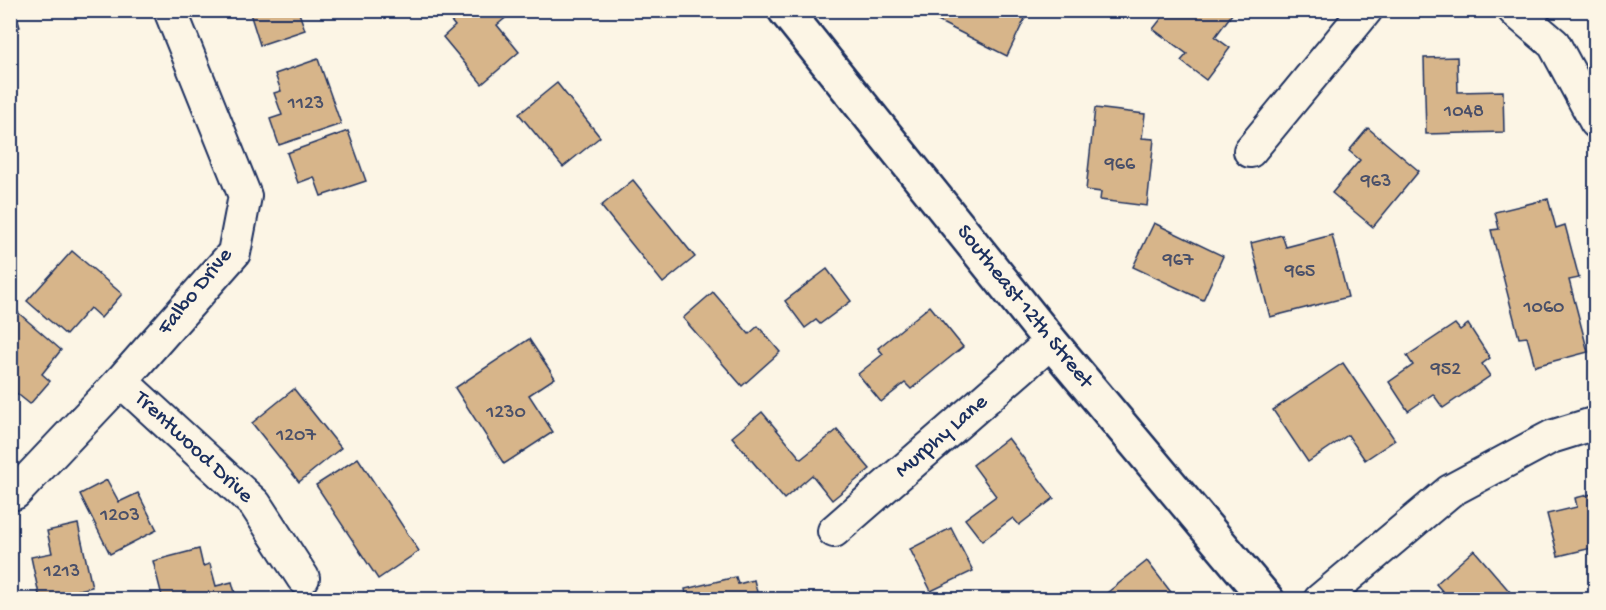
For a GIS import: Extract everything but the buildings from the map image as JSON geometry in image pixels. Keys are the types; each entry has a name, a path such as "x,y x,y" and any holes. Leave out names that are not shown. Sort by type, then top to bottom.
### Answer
{"main road":[{"name":"Southeast 12th Street","path":"785,10 1051,342 1267,600"}],"street":[{"name":"Falbo Drive","path":"10,494 15,493 121,381 234,253 245,196 170,10"},
{"path":"1250,151 1366,10"},
{"path":"1514,10 1554,44 1596,122"},
{"name":"Murphy Lane","path":"834,531 1051,342"},
{"name":"Trentwood Drive","path":"121,381 255,504 303,578"},
{"path":"1320,600 1450,491 1551,437 1596,423"}]}
